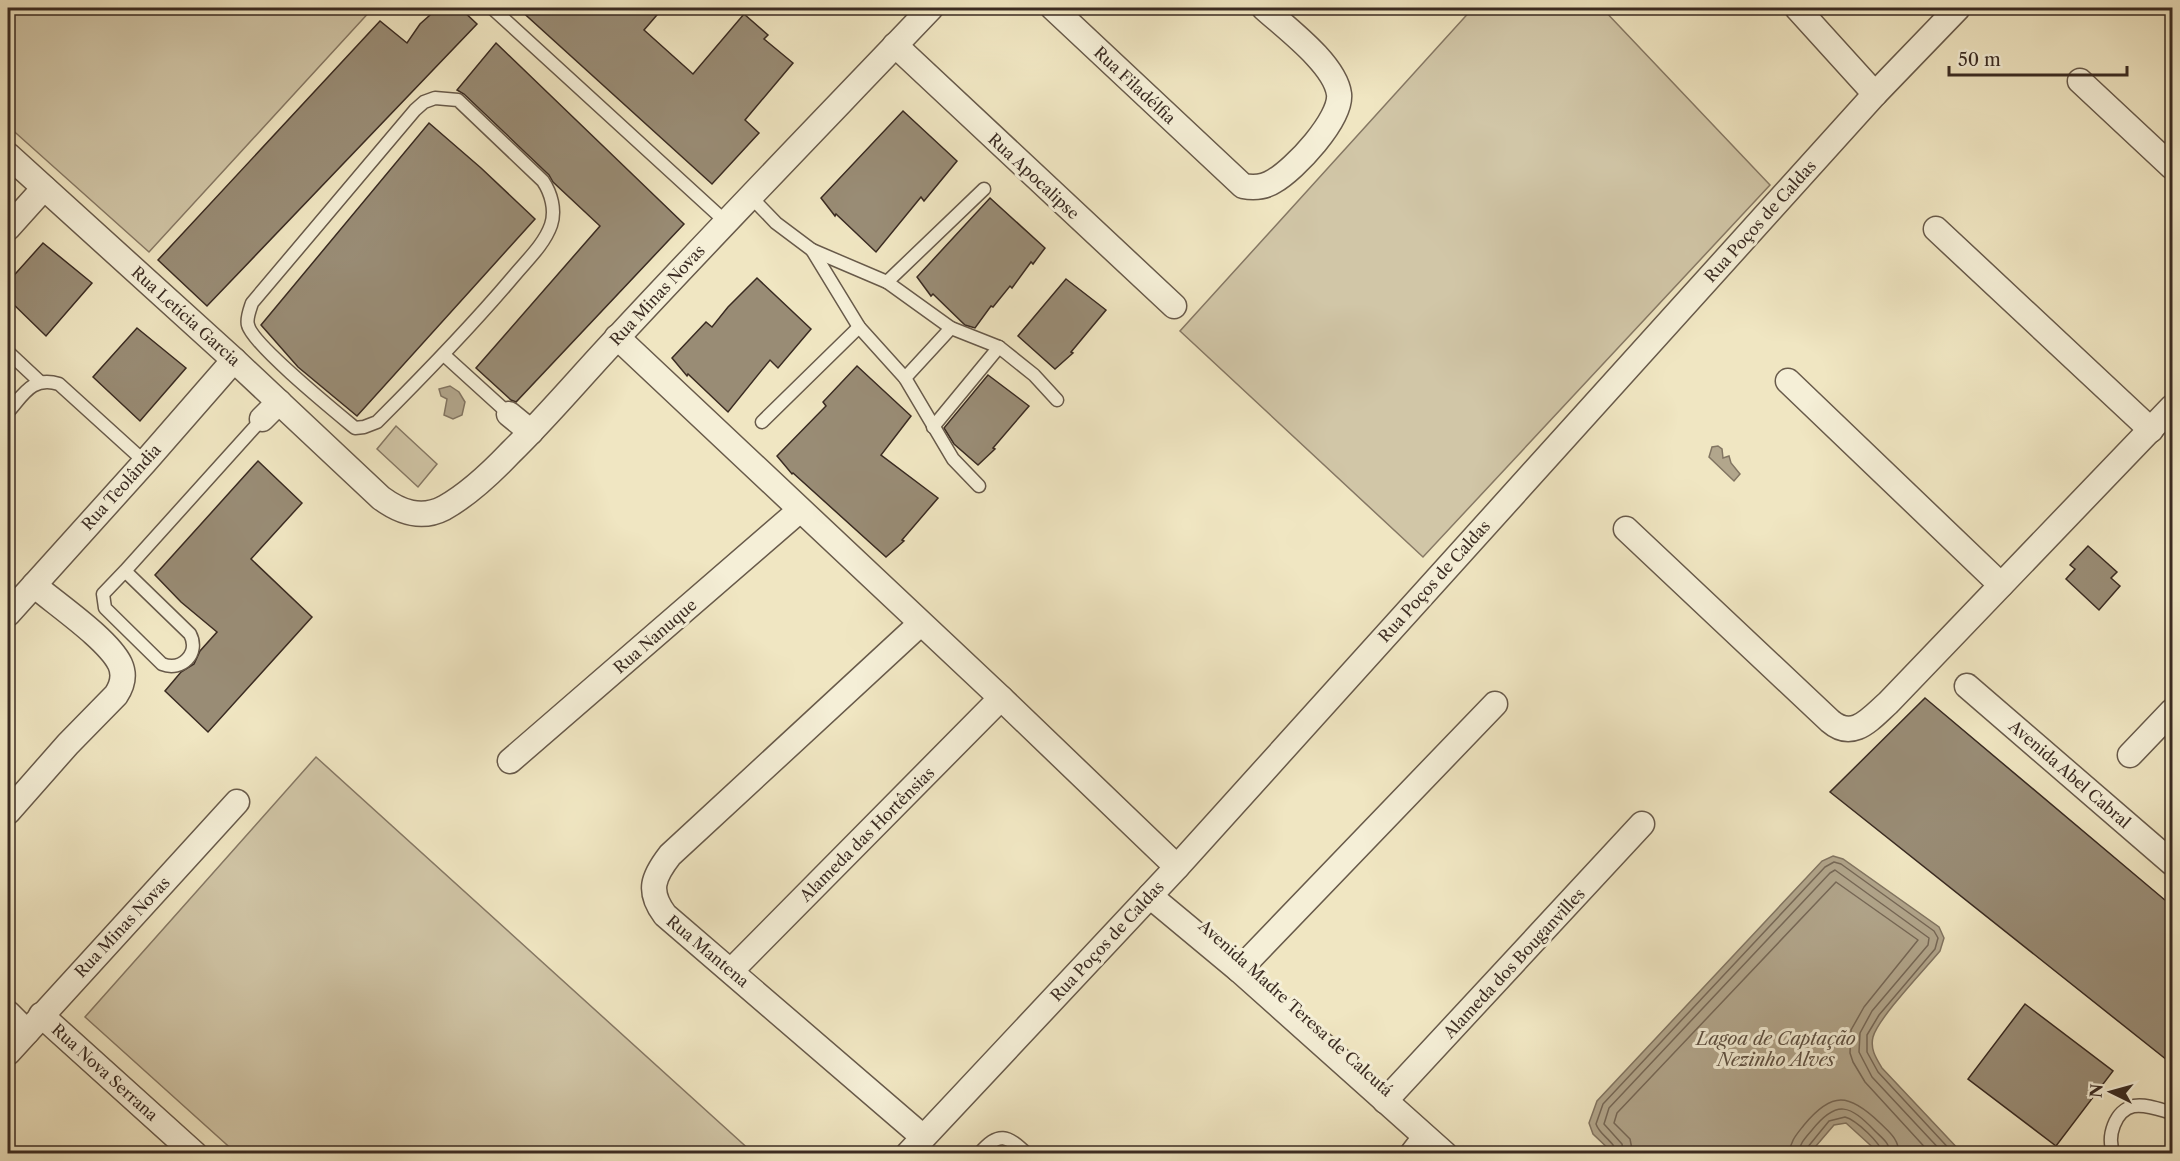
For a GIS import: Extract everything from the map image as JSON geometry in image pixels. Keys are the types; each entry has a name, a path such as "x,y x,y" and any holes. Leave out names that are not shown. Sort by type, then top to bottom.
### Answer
{"street":[{"name":"Rua Minas Novas","path":"362,480 393,507 421,515 442,509 478,485 531,432 750,196 931,8"},
{"name":"Rua Filadélfia","path":"1053,8 1243,186 1262,186 1276,180 1322,136 1333,121 1339,94 1329,71 1305,45 1264,8"},
{"path":"1797,8 1875,94"},
{"name":"Rua Poços de Caldas","path":"916,1145 1177,867 1875,94 1958,8"},
{"name":"Rua Apocalipse","path":"895,45 1173,306"},
{"path":"2080,81 2172,167"},
{"name":"Rua Letícia Garcia","path":"8,155 234,360 362,480"},
{"path":"8,228 44,188"},
{"path":"1936,229 2151,430"},
{"path":"617,337 1177,867"},
{"name":"Rua Teolândia","path":"8,614 234,360"},
{"path":"1788,381 2001,585"},
{"path":"262,419 279,402"},
{"path":"1626,529 1830,722 1843,730 1851,730 1862,725 1887,703 2172,407"},
{"path":"509,414 531,432"},
{"name":"Rua Nanuque","path":"510,761 800,510"},
{"path":"8,812 68,744 116,695 121,687 122,679 120,664 107,647 33,585"},
{"name":"Rua Mantena","path":"916,1145 732,970 677,926 657,905 654,893 655,879 670,855 920,624"},
{"name":"Avenida Abel Cabral","path":"1967,686 2172,863"},
{"name":"Alameda das Hortênsias","path":"732,970 1001,698"},
{"path":"1243,965 1495,704"},
{"path":"2130,755 2172,711"},
{"name":"Rua Minas Novas","path":"8,1053 237,802"},
{"name":"Alameda dos Bouganvilles","path":"1389,1097 1642,824"},
{"name":"Avenida Madre Teresa de Calcutá","path":"1154,892 1243,965 1389,1097 1419,1145 1445,1154"},
{"name":"Rua Nova Serrana","path":"8,1014 34,1024 195,1154"}],"lane":[{"path":"492,8 726,222"},
{"path":"443,98 458,100 543,181 549,189 553,212 552,224 529,259 444,355 376,422 355,428 271,354 252,333 248,325 252,303 415,110 424,102 443,98"},
{"path":"887,282 984,189"},
{"path":"750,196 776,223 812,250 887,282 951,328 999,347 1034,375 1056,400"},
{"path":"812,250 859,327 905,378 953,459 979,486"},
{"path":"762,422 859,327"},
{"path":"905,378 951,328"},
{"path":"933,427 999,347"},
{"path":"8,352 39,381"},
{"path":"444,355 509,414"},
{"path":"8,412 30,387 39,381 59,384 145,462"},
{"path":"124,571 190,634 194,648 191,655 181,665 162,664 105,608 103,594 262,419"},
{"path":"2114,1154 2110,1142 2112,1132 2125,1111 2133,1106 2142,1106 2172,1113"},
{"path":"979,1154 987,1145 1001,1138 1009,1138 1027,1154"}],"shaded area":[{"path":"8,8 373,8 149,252 8,126"},
{"path":"1473,8 1602,8 1770,185 1423,557 1180,331"},
{"path":"396,426 437,464 418,487 377,449"},
{"path":"316,757 753,1153 236,1153 85,1017"}],"water":[{"path":"450,386 459,392 465,402 462,415 453,419 444,415 447,399 441,396 439,389"},
{"path":"1718,446 1722,449 1723,458 1729,456 1731,463 1740,474 1734,481 1709,457 1712,447"},
{"name":"Lagoa de Captação Nezinho Alves","path":"1833,856 1843,859 1939,927 1944,938 1940,951 1884,1018 1873,1037 1872,1046 1882,1068 1962,1153 1879,1153 1846,1123 1834,1125 1810,1153 1613,1153 1593,1134 1589,1123 1597,1101 1822,861"}],"building":[{"path":"438,8 460,8 477,24 207,306 158,260 380,21 407,43 420,24"},
{"path":"518,8 663,8 644,30 693,74 744,14 768,35 764,39 793,63 745,120 759,133 712,184"},
{"path":"496,43 684,224 516,402 476,368 600,226 464,94 457,90"},
{"path":"903,111 957,161 924,201 921,197 876,252 836,214 835,216 821,198"},
{"path":"429,123 535,219 357,416 298,367 261,325"},
{"path":"990,198 1045,248 1033,264 1031,262 1012,288 1010,286 993,307 991,306 975,328 965,325 933,294 931,296 917,277"},
{"path":"43,243 92,283 46,336 8,299 8,282"},
{"path":"757,278 811,329 778,368 770,360 728,412 688,374 687,376 672,358 706,322 712,327"},
{"path":"1066,279 1106,310 1071,352 1073,353 1055,369 1018,336"},
{"path":"137,328 186,368 140,421 93,377"},
{"path":"857,366 911,416 881,455 938,498 902,540 904,541 886,557 792,474 777,456 826,406 823,402"},
{"path":"988,375 1029,406 993,448 995,449 978,465 954,444 944,428"},
{"path":"258,461 302,503 251,559 312,617 208,732 165,691 181,672 194,664 200,651 217,632 181,602 155,575"},
{"path":"2088,546 2117,572 2111,578 2120,586 2099,610 2066,579 2075,569 2070,565"},
{"path":"1925,698 2172,906 2172,1064 1830,792"},
{"path":"2025,1004 2113,1071 2056,1146 1968,1079"}]}
